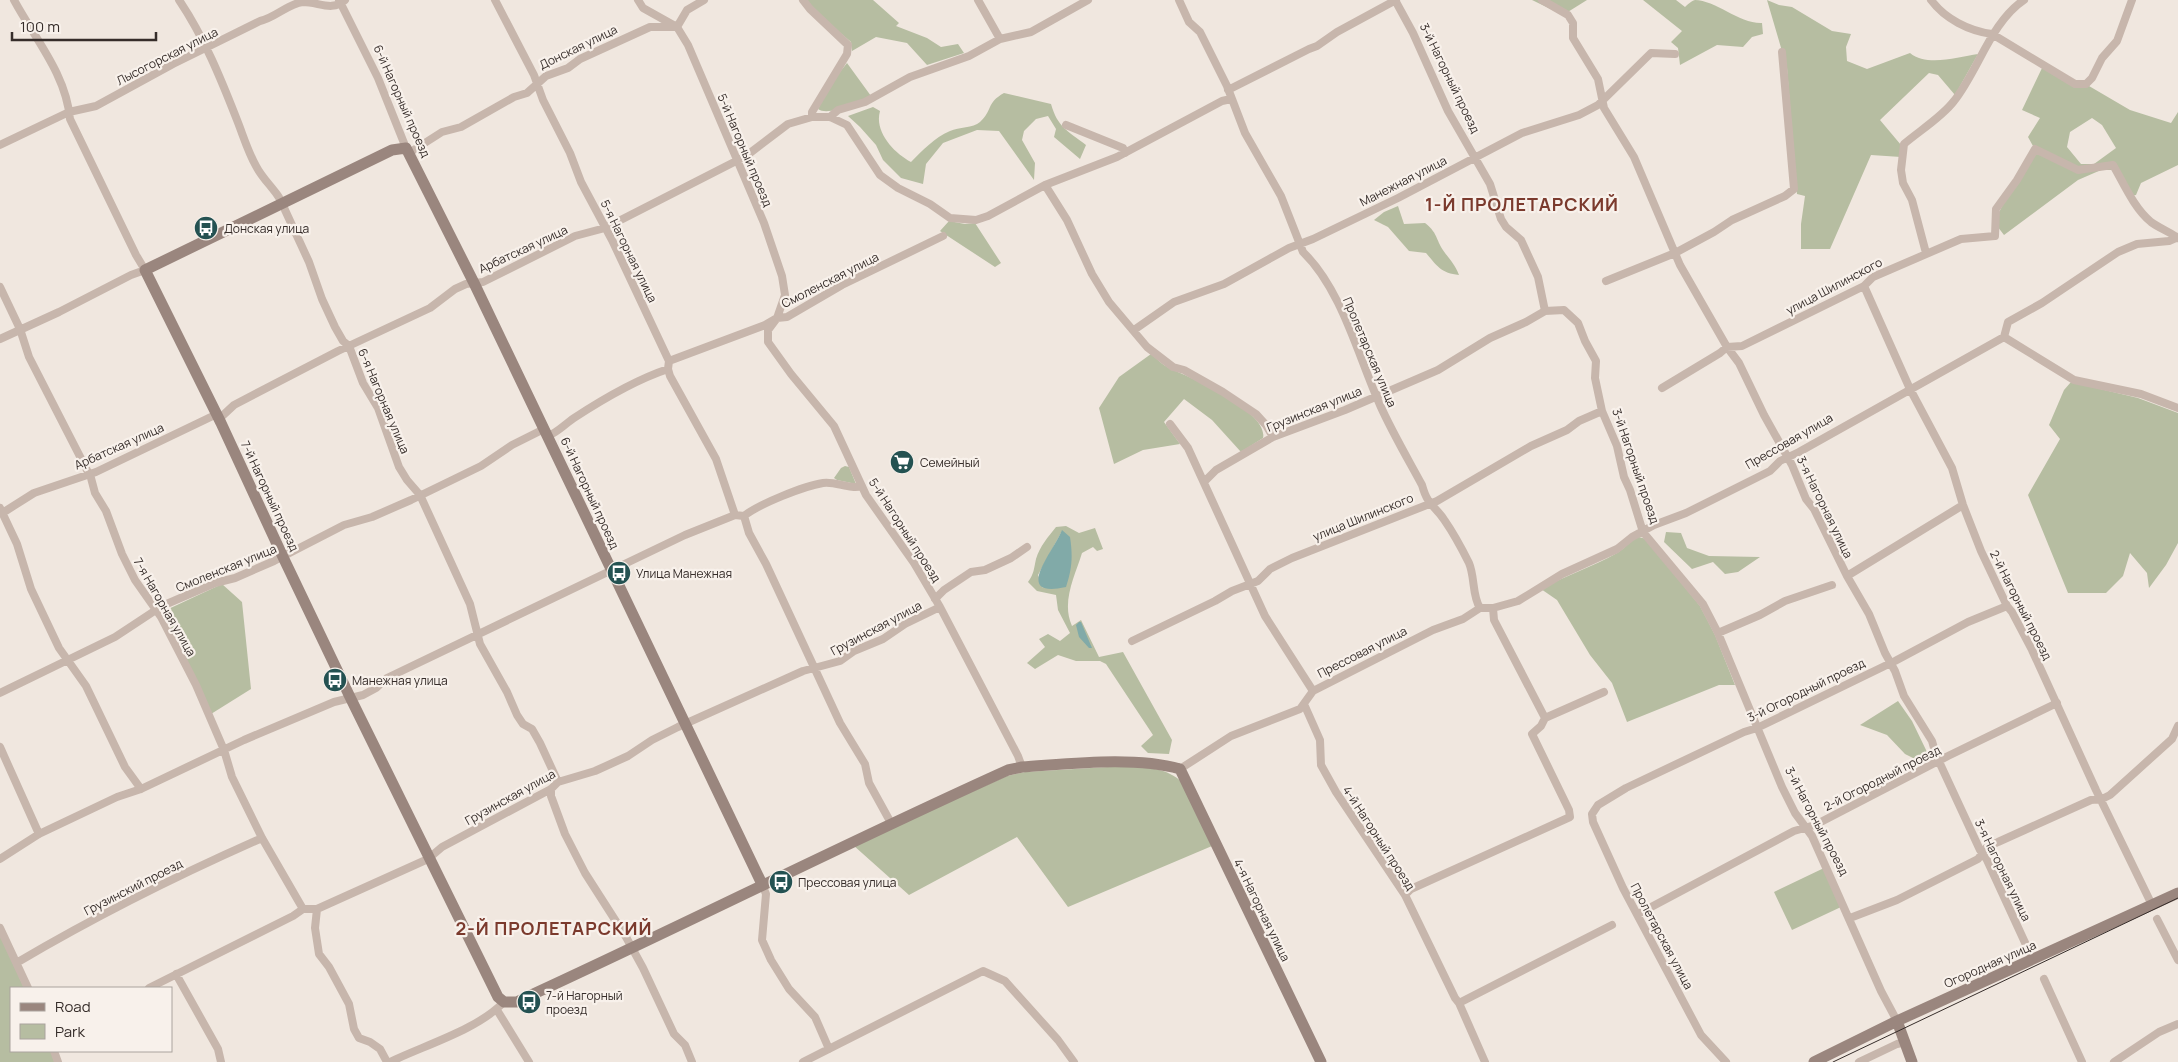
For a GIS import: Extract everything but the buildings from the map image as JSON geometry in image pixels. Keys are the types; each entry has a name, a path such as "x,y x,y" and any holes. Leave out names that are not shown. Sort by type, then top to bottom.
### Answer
{"street":[{"name":"7-й Нагорный проезд","path":"14,0 61,81 70,119 218,417 428,859 529,1062"},
{"name":"6-я Нагорная улица","path":"179,0 206,48 221,80 255,165 268,185 283,202 284,210 309,262 322,299 343,341 349,346 363,383 378,408 399,467 420,495 470,604 480,644 507,692 517,716 523,724 532,729 558,782"},
{"name":"5-я Нагорная улица","path":"495,0 534,75 536,83 689,412 716,459 739,515 816,668 840,723 865,764 868,783 891,823"},
{"path":"638,0 643,8 677,27 687,10 704,0"},
{"path":"803,0 848,45 847,54 812,112 812,117 830,117 847,125 880,175 898,188 930,204 950,218 976,220 988,216 1045,186 1125,153 1222,101 1232,99"},
{"path":"978,0 1000,38"},
{"path":"830,117 838,110 865,102 910,77 969,56 1000,38 1031,32 1088,0"},
{"name":"Пролетарская улица","path":"1179,0 1189,22 1200,32 1232,99 1245,134 1281,196 1299,244 1334,297 1350,328 1376,396 1422,485 1429,504 1444,519 1469,564 1474,579 1477,604 1480,608"},
{"path":"1228,90 1317,46 1338,32 1396,0"},
{"name":"3-й Нагорный проезд","path":"1396,0 1448,111 1490,184 1501,219 1506,227 1521,240 1538,277 1545,311 1564,310 1578,323 1596,361 1595,378 1602,410 1617,446 1624,477 1643,532 1702,604 1718,633 1782,787 1812,836 1881,991 1897,1021 1912,1062"},
{"name":"3-я Нагорная улица","path":"1542,0 1568,15 1573,23 1573,38 1598,79 1604,108 1634,157 1675,253 1727,347 1739,362 1764,416 1788,456 1806,499 1814,509 1868,614 1895,670 1904,696 1932,741 2033,960"},
{"path":"1932,0 1937,8 1953,20 1979,33 1992,34 2074,84 2086,84 2092,78 2102,58 2116,41 2132,0"},
{"path":"1926,253 1912,200 1903,183 1901,170 1904,144 1954,102 1988,45 1992,34 2018,4 2024,0"},
{"name":"Лысогорская улица","path":"0,145 69,112 96,106 206,48 302,2 331,7 342,1"},
{"name":"6-й Нагорный проезд","path":"342,1 378,78 408,150 474,283 762,884 766,894 762,940 771,960 789,989 816,1017 829,1050"},
{"name":"Донская улица","path":"0,339 392,150 408,150 442,132 461,127 514,97 526,93 546,76 568,68 580,59 650,27 677,27"},
{"name":"5-й Нагорный проезд","path":"677,27 688,45 738,159 770,238 782,276 785,295 777,318 768,330 768,342 791,374 834,426 862,486 914,563 940,607 1022,767"},
{"path":"1606,281 1675,253 1732,220 1785,196 1794,189 1782,52"},
{"name":"Манежная улица","path":"1134,330 1174,302 1224,284 1289,248 1398,198 1522,133 1579,115 1602,101 1651,53 1675,54"},
{"name":"Арбатская улица","path":"2,510 34,493 88,474 218,417 234,405 349,346 430,308 455,289 483,282 575,236 605,228 746,156 788,124 812,117"},
{"path":"1066,125 1122,148 1125,153"},
{"name":"улица Шилинского","path":"1662,388 1727,347 1742,346 1864,286 1873,277 1961,239 1995,236 1996,209 2017,180 2035,149 2078,170 2113,165 2140,209 2152,222 2168,230 2178,238"},
{"path":"1045,186 1067,220 1092,274 1109,302 1147,347 1174,367 1184,370 1223,392 1256,414 1266,425 1273,437"},
{"name":"Смоленская улица","path":"0,693 114,637 156,610 215,583 235,578 283,557 344,525 372,517 420,495 481,466 512,445 546,433 555,433 573,419 636,381 668,365 765,325 777,318 787,317 842,285 943,236"},
{"name":"Прессовая улица","path":"1180,769 1231,736 1300,709 1312,692 1433,630 1463,619 1480,608 1492,608 1518,601 1562,574 1617,549 1643,532 1770,470 1788,456 1799,452 2004,337 2008,322 2042,303 2118,252 2137,244 2169,241 2178,238"},
{"name":"2-й Нагорный проезд","path":"1864,286 1910,389 1952,468 1981,551 2007,606 2032,650 2152,905"},
{"name":"7-я Нагорная улица","path":"0,287 20,329 29,357 88,474 135,580 156,610 196,685 224,750 232,777 262,838 303,910"},
{"name":"Грузинская улица","path":"1204,482 1216,470 1273,437 1438,370 1490,338 1526,322 1545,311"},
{"path":"2004,337 2074,380 2141,394 2178,408"},
{"name":"улица Шилинского","path":"1132,641 1232,591 1258,581 1270,569 1292,558 1429,504 1531,446 1567,430 1579,420 1602,410"},
{"path":"1170,424 1188,448 1265,616 1312,692"},
{"path":"0,859 39,834 117,797 141,789 334,702 362,695 376,688 387,678 685,535 739,515 760,504 823,483 836,482 857,488 862,486"},
{"path":"1847,576 1964,505"},
{"path":"2,510 17,544 31,589 67,661 76,670 86,686 125,767 141,789"},
{"name":"Грузинская улица","path":"935,599 944,590 971,572 994,566 1027,548"},
{"path":"1718,633 1760,615 1786,601 1832,585"},
{"name":"3-й Огородный проезд","path":"1592,814 1598,805 1626,788 1744,732 1757,728 1890,663 1968,622 2007,606"},
{"name":"Грузинская улица","path":"151,987 303,910 317,909 436,855 442,847 551,789 558,782 594,771 628,756 652,740 803,672 840,661 854,651 883,639 905,624 940,607"},
{"path":"1492,608 1494,620 1545,718"},
{"path":"1405,895 1411,889 1570,817 1569,810 1532,734 1541,726 1545,718 1604,692"},
{"name":"4-й Нагорный проезд","path":"1304,704 1320,740 1320,765 1405,895 1454,998 1459,1003 1485,1062"},
{"name":"2-й Огородный проезд","path":"1638,914 1805,827 1814,825 2057,704"},
{"path":"1850,918 1897,900 1978,859 1986,848 1998,842 2091,800 2102,799 2110,795 2172,739 2178,726"},
{"path":"0,747 39,834"},
{"path":"317,909 314,928 319,954 329,967 349,1004 354,1029 360,1038 380,1049 388,1062 425,1048 490,1015 500,1006 517,1002 632,949 762,884 1008,770 1022,767 1123,762 1166,765 1180,769"},
{"name":"4-я Нагорная улица","path":"1180,769 1321,1062"},
{"path":"551,789 565,834 585,873 632,949 674,1034 685,1045 692,1062"},
{"name":"Пролетарская улица","path":"1592,814 1593,822 1623,888 1702,1035 1726,1062"},
{"name":"Грузинский проезд","path":"18,962 168,881 262,838"},
{"name":"Огородная улица","path":"1814,1062 1897,1021 2178,893"},
{"path":"2157,919 2178,960"},
{"path":"1459,1003 1612,925"},
{"path":"0,928 18,962 28,987"},
{"path":"803,1062 983,971 1005,981 1058,1040 1074,1062"},
{"path":"176,974 218,1049 221,1062"},
{"path":"2044,979 2082,1062"},
{"path":"2114,1062 2159,1032 2178,1024"},
{"path":"1859,1062 1897,1044 1906,1042"}],"green space":[{"path":"806,0 873,0 899,23 896,26 927,38 941,47 958,44 964,53 927,65 907,43 876,37 852,51 851,42 811,8"},
{"path":"1532,0 1587,0 1563,15"},
{"path":"1643,0 1676,0 1685,7 1695,0 1703,1 1745,20 1762,23 1763,34 1752,37 1743,47 1717,45 1680,65 1678,48 1671,42 1682,31"},
{"path":"1767,0 1779,5 1792,7 1832,31 1851,34 1846,47 1847,61 1867,69 1910,53 1917,57 1934,60 1978,54 1955,95 1938,75 1929,73 1880,120 1901,145 1901,157 1871,155 1830,249 1801,249 1801,224 1805,196 1797,194 1787,68"},
{"path":"847,63 871,96 836,110 823,111 818,109 832,82"},
{"path":"2042,68 2074,86 2081,88 2089,86 2130,110 2171,123 2178,112 2178,165 2141,183 2136,195 2129,196 2113,170 2101,170 2078,180 2004,235 1994,222 2033,146 2028,137 2040,118 2022,110","holes":["2092,118 2102,125 2116,148 2094,164 2081,164 2067,147 2070,132"]},
{"path":"1004,93 1051,104 1060,124 1086,145 1080,159 1054,137 1056,129 1048,116 1036,119 1024,131 1022,140 1035,163 1034,180 999,131 977,130 943,143 926,164 923,184 901,178 883,160 876,145 848,116 873,107 880,111 880,127 887,141 898,153 911,162 944,134 980,122 987,114 994,100"},
{"path":"1398,206 1404,224 1425,223 1431,229 1459,275 1444,271 1426,253 1409,251 1388,227 1374,220 1384,212"},
{"path":"949,221 965,224 975,223 1001,263 995,267 940,231"},
{"path":"1151,354 1167,367 1212,388 1242,407 1262,428 1263,438 1241,452 1212,420 1184,399 1164,422 1180,444 1143,450 1114,464 1099,408 1119,377"},
{"path":"2071,382 2138,398 2178,413 2178,543 2166,565 2149,588 2147,573 2130,553 2123,576 2106,593 2068,593 2028,495 2060,439 2049,425 2064,390"},
{"path":"849,467 856,484 834,478 841,468"},
{"path":"1066,526 1079,533 1095,528 1103,549 1097,551 1093,547 1082,553 1068,598 1069,617 1072,626 1081,620 1099,657 1123,652 1172,740 1169,754 1148,753 1141,746 1153,735 1106,664 1100,661 1076,661 1058,655 1035,669 1027,663 1045,647 1039,639 1048,634 1060,641 1070,633 1058,610 1056,595 1037,591 1028,582 1033,574 1036,559 1044,542 1056,527","holes":["1062,531 1043,588 1038,575"]},
{"path":"1666,532 1681,533 1687,548 1709,556 1760,557 1738,572 1725,574 1713,562 1692,569 1664,542"},
{"path":"1639,537 1646,539 1700,606 1715,635 1735,685 1719,685 1627,722 1612,683 1590,655 1557,600 1541,589 1608,558"},
{"path":"222,584 242,602 251,689 211,714 162,612"},
{"path":"1898,701 1912,721 1927,752 1915,759 1905,754 1887,735 1860,725"},
{"path":"1124,766 1163,771 1183,783 1212,846 1068,907 1017,837 909,895 853,845 1007,776 1025,772"},
{"path":"1824,868 1841,907 1792,930 1774,892"},
{"path":"0,933 24,987 10,987 10,1052 51,1052 56,1062 0,1062"}],"water":[{"path":"1062,530 1070,537 1072,556 1070,574 1066,587 1050,589 1041,586 1038,580 1045,560"},
{"path":"1081,622 1092,648 1089,648 1079,637 1076,625"}],"tram line":[{"path":"1833,1062 2178,898"}],"place":[{"name":"Донская улица","path":"206,228"},
{"name":"Семейный","path":"902,462"},
{"name":"Улица Манежная","path":"619,573"},
{"name":"Манежная улица","path":"335,680"},
{"name":"Прессовая улица","path":"781,882"},
{"name":"7-й Нагорный проезд","path":"529,1002"}],"district":[{"name":"1-Й ПРОЛЕТАРСКИЙ","path":"1522,204"},
{"name":"2-Й ПРОЛЕТАРСКИЙ","path":"554,928"}]}
